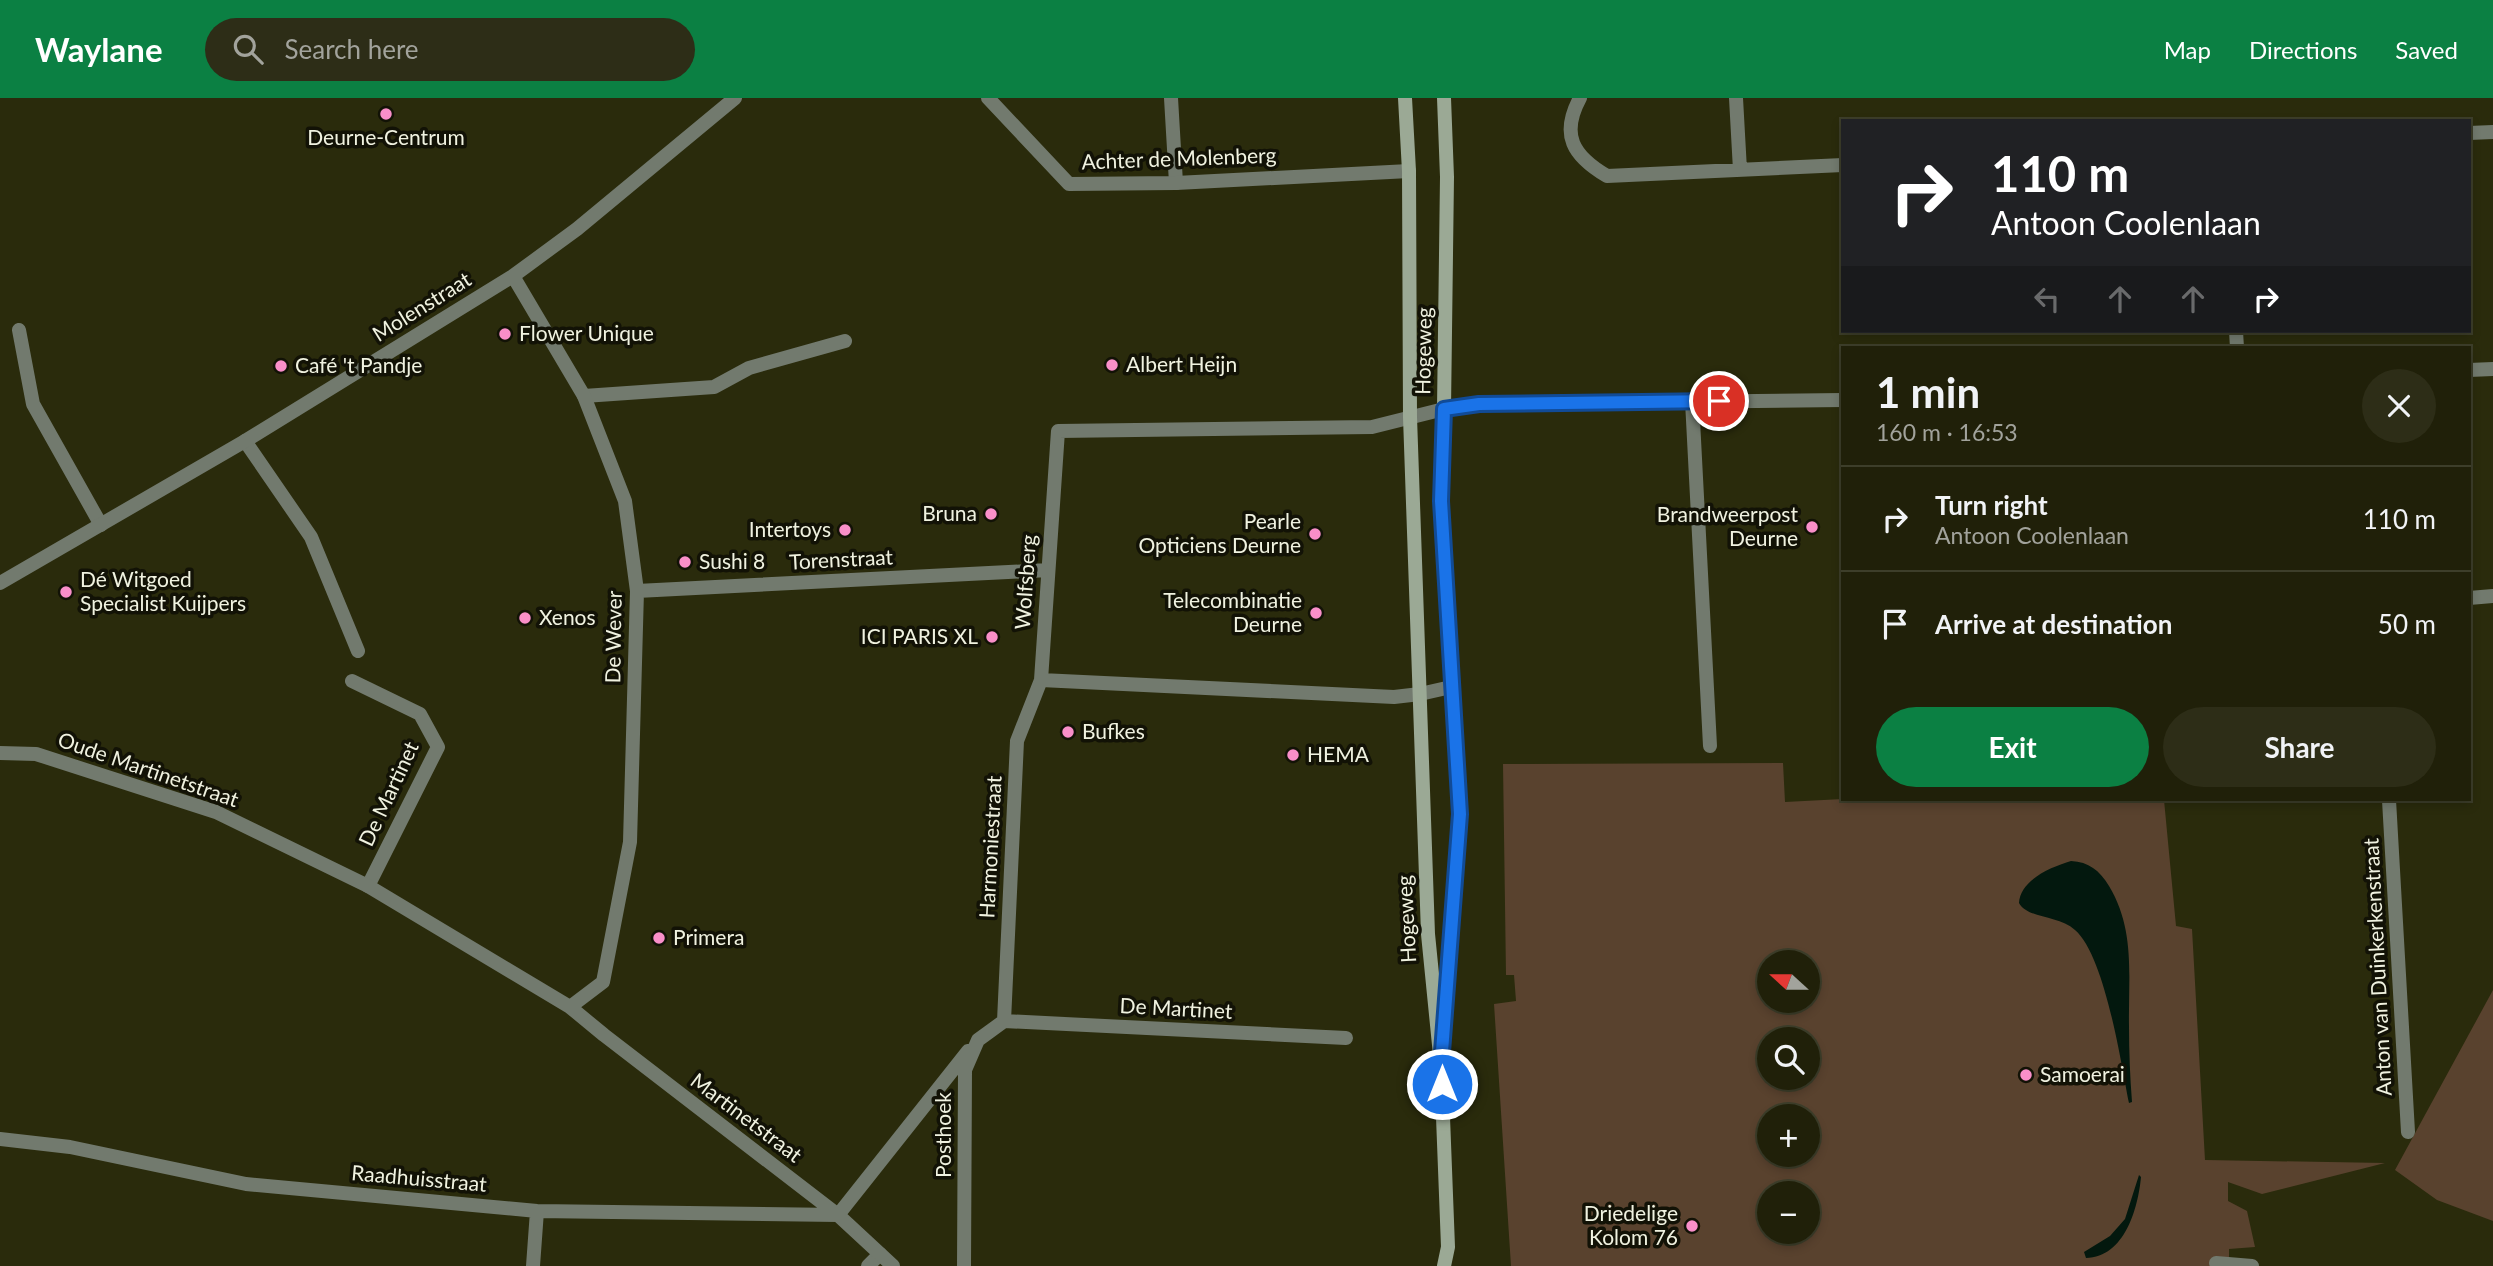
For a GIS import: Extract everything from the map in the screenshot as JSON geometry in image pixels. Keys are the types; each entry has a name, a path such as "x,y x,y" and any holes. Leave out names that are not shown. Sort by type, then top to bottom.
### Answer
{"street":[{"name":"Molenstraat","path":"0,583 245,441 513,276 577,229 735,98"},
{"path":"1171,98 1176,183"},
{"name":"Hogeweg","path":"1405,98 1409,171 1410,417 1427,934 1441,1065 1448,1247 1453,1266"},
{"name":"Hogeweg","path":"1441,1065 1460,814 1441,501 1447,177 1444,98"},
{"path":"1580,98 1572,115 1572,141 1584,163 1607,176 1841,165"},
{"path":"1736,98 1740,170"},
{"name":"Achter de Molenberg","path":"991,99 1069,184 1176,183 1409,171"},
{"path":"2471,133 2493,132"},
{"name":"De Wever","path":"513,276 584,396 625,501 637,592 630,842 603,982 570,1007"},
{"path":"19,330 33,404 101,526"},
{"path":"584,396 714,387 749,368 845,341"},
{"path":"2471,370 2493,369"},
{"path":"1410,417 1479,404 1841,400"},
{"path":"1692,401 1710,746"},
{"name":"Wolfsberg","path":"1041,680 1058,431 1372,427 1410,417"},
{"path":"245,441 311,537 358,651"},
{"name":"Torenstraat","path":"637,592 1048,570"},
{"path":"2471,598 2493,596"},
{"path":"1041,680 1394,697 1451,687"},
{"name":"Harmoniestraat","path":"1004,1021 1017,741 1041,680"},
{"name":"De Martinet","path":"352,681 420,714 438,747 368,886"},
{"name":"Oude Martinetstraat","path":"0,753 36,754 216,812 368,886 570,1007"},
{"name":"Anton van Duinkerkenstraat","path":"2389,801 2408,1132"},
{"name":"Martinetstraat","path":"570,1007 838,1214 893,1266"},
{"path":"838,1214 978,1040 1004,1021"},
{"name":"De Martinet","path":"1004,1021 1346,1038"},
{"name":"Posthoek","path":"964,1266 965,1070 978,1040"},
{"name":"Raadhuisstraat","path":"0,1139 70,1147 246,1184 537,1211 838,1214"},
{"path":"533,1266 537,1211"},
{"name":"Hogeweg","path":"1444,1266 1448,1247"},
{"path":"868,1266 880,1254"},
{"path":"2216,1263 2252,1266"}],"shaded area":[{"path":"1783,763 1785,802 1841,799 2164,801 2176,926 2192,929 2205,1160 2385,1163 2262,1194 2228,1182 2228,1201 2247,1211 2255,1247 2229,1249 2229,1266 1511,1266 1494,1004 1516,1001 1514,975 1506,975 1503,764"},
{"path":"2071,861 2088,865 2101,875 2118,903 2123,920 2129,955 2132,1102 2129,1103 2110,1011 2095,962 2086,943 2068,925 2029,912 2019,903 2031,881 2046,871"},
{"path":"2493,990 2493,1221 2437,1200 2395,1170"},
{"path":"2139,1175 2141,1177 2137,1203 2120,1240 2099,1256 2086,1258 2084,1252 2110,1236 2125,1219"}],"place":[{"name":"Deurne-Centrum","path":"386,114"},
{"name":"Flower Unique","path":"505,334"},
{"name":"Albert Heijn","path":"1112,365"},
{"name":"Café 't Pandje","path":"281,366"},
{"name":"Bruna","path":"991,514"},
{"name":"Brandweerpost Deurne","path":"1812,527"},
{"name":"Intertoys","path":"845,530"},
{"name":"Pearle Opticiens Deurne","path":"1315,534"},
{"name":"Sushi 8","path":"685,562"},
{"name":"Dé Witgoed Specialist Kuijpers","path":"66,592"},
{"name":"Telecombinatie Deurne","path":"1316,613"},
{"name":"Xenos","path":"525,618"},
{"name":"ICI PARIS XL","path":"992,637"},
{"name":"Bufkes","path":"1068,732"},
{"name":"HEMA","path":"1293,755"},
{"name":"Primera","path":"659,938"},
{"name":"Samoerai","path":"2026,1075"},
{"name":"Driedelige Kolom 76","path":"1692,1226"}],"route":[{"path":"1442,1084 1441,1065 1460,814 1441,501 1444,409 1479,404 1719,401"}]}
